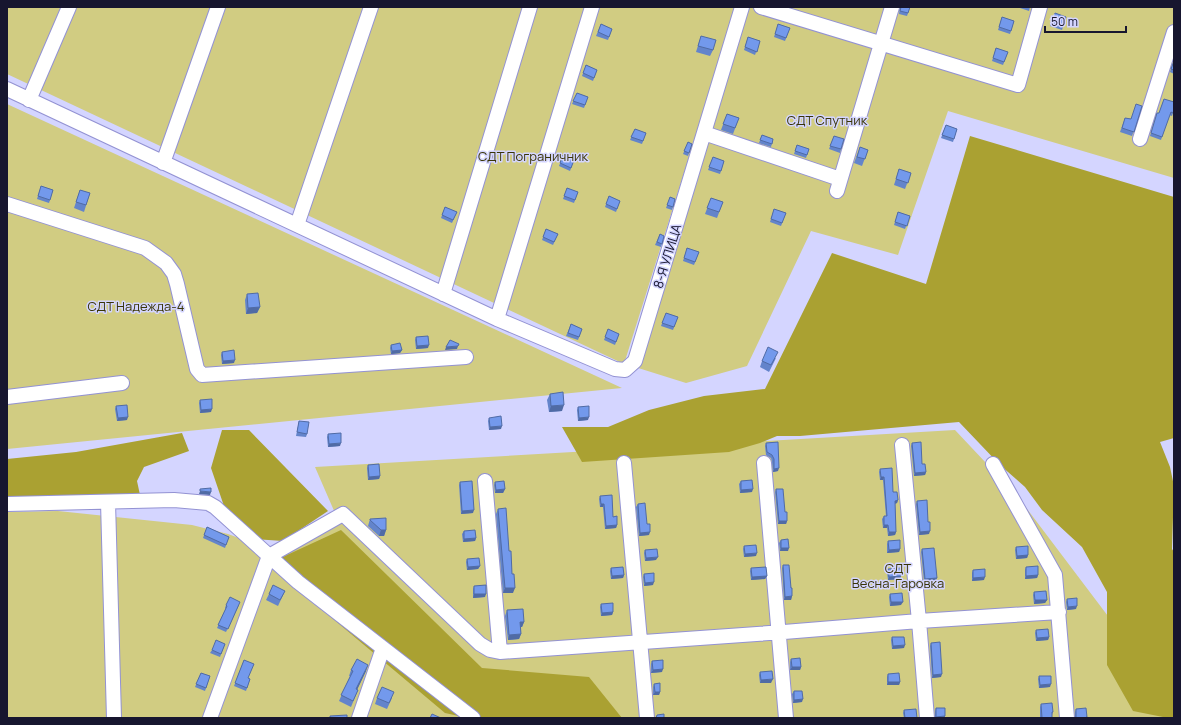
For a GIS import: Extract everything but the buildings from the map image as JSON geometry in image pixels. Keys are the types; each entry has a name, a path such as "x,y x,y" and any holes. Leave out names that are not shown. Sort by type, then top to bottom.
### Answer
{"street":[{"path":"29,100 68,7"},
{"path":"163,163 218,7"},
{"path":"297,225 371,7"},
{"path":"443,294 530,7"},
{"path":"7,89 497,319 592,7"},
{"name":"8-Я УЛИЦА","path":"497,319 615,369 625,370 635,361 742,7"},
{"path":"761,7 1018,85 1040,7"},
{"path":"704,133 838,185 892,7"},
{"path":"1140,139 1174,32"},
{"path":"7,204 145,248 166,264 174,274 197,369 202,375 466,357"},
{"path":"7,397 122,383"},
{"path":"902,445 927,718"},
{"path":"624,463 646,718"},
{"path":"764,463 786,718"},
{"path":"993,464 1055,575 1068,718"},
{"path":"485,481 500,652"},
{"path":"7,504 174,500 208,503 215,507 298,582 473,718"},
{"path":"108,502 114,718"},
{"path":"210,718 269,556 343,514 480,644 490,650 500,652 1059,612"},
{"path":"359,718 383,648"}],"green space":[{"name":"СДТ Пограничник","path":"7,7 736,7 624,364 7,74"},
{"name":"СДТ Спутник","path":"745,7 1174,7 1174,178 948,111 898,255 811,231 747,366 686,383 635,367"},
{"name":"СДТ Надежда-4","path":"7,104 622,388 7,449"},
{"name":"СДТ Весна-Гаровка","path":"955,430 1018,497 1120,632 1174,718 7,718 7,512 58,511 192,525 228,534 272,550 335,513 315,467"}],"shaded area":[{"path":"970,136 1174,197 1174,438 1160,442 1170,467 1174,486 1172,549 1174,552 1174,718 1133,711 1107,665 1107,592 1082,547 1042,510 1025,487 1000,465 959,422 800,436 777,436 760,443 729,452 582,462 562,427 608,427 649,410 704,396 765,389 832,253 926,284"},
{"path":"222,430 249,430 328,511 283,541 254,539 225,509 211,468"},
{"path":"182,433 189,451 144,467 137,481 140,495 7,500 7,459 76,452"},
{"path":"341,530 482,668 589,677 622,718 468,718 445,713 282,576 274,561"}]}
